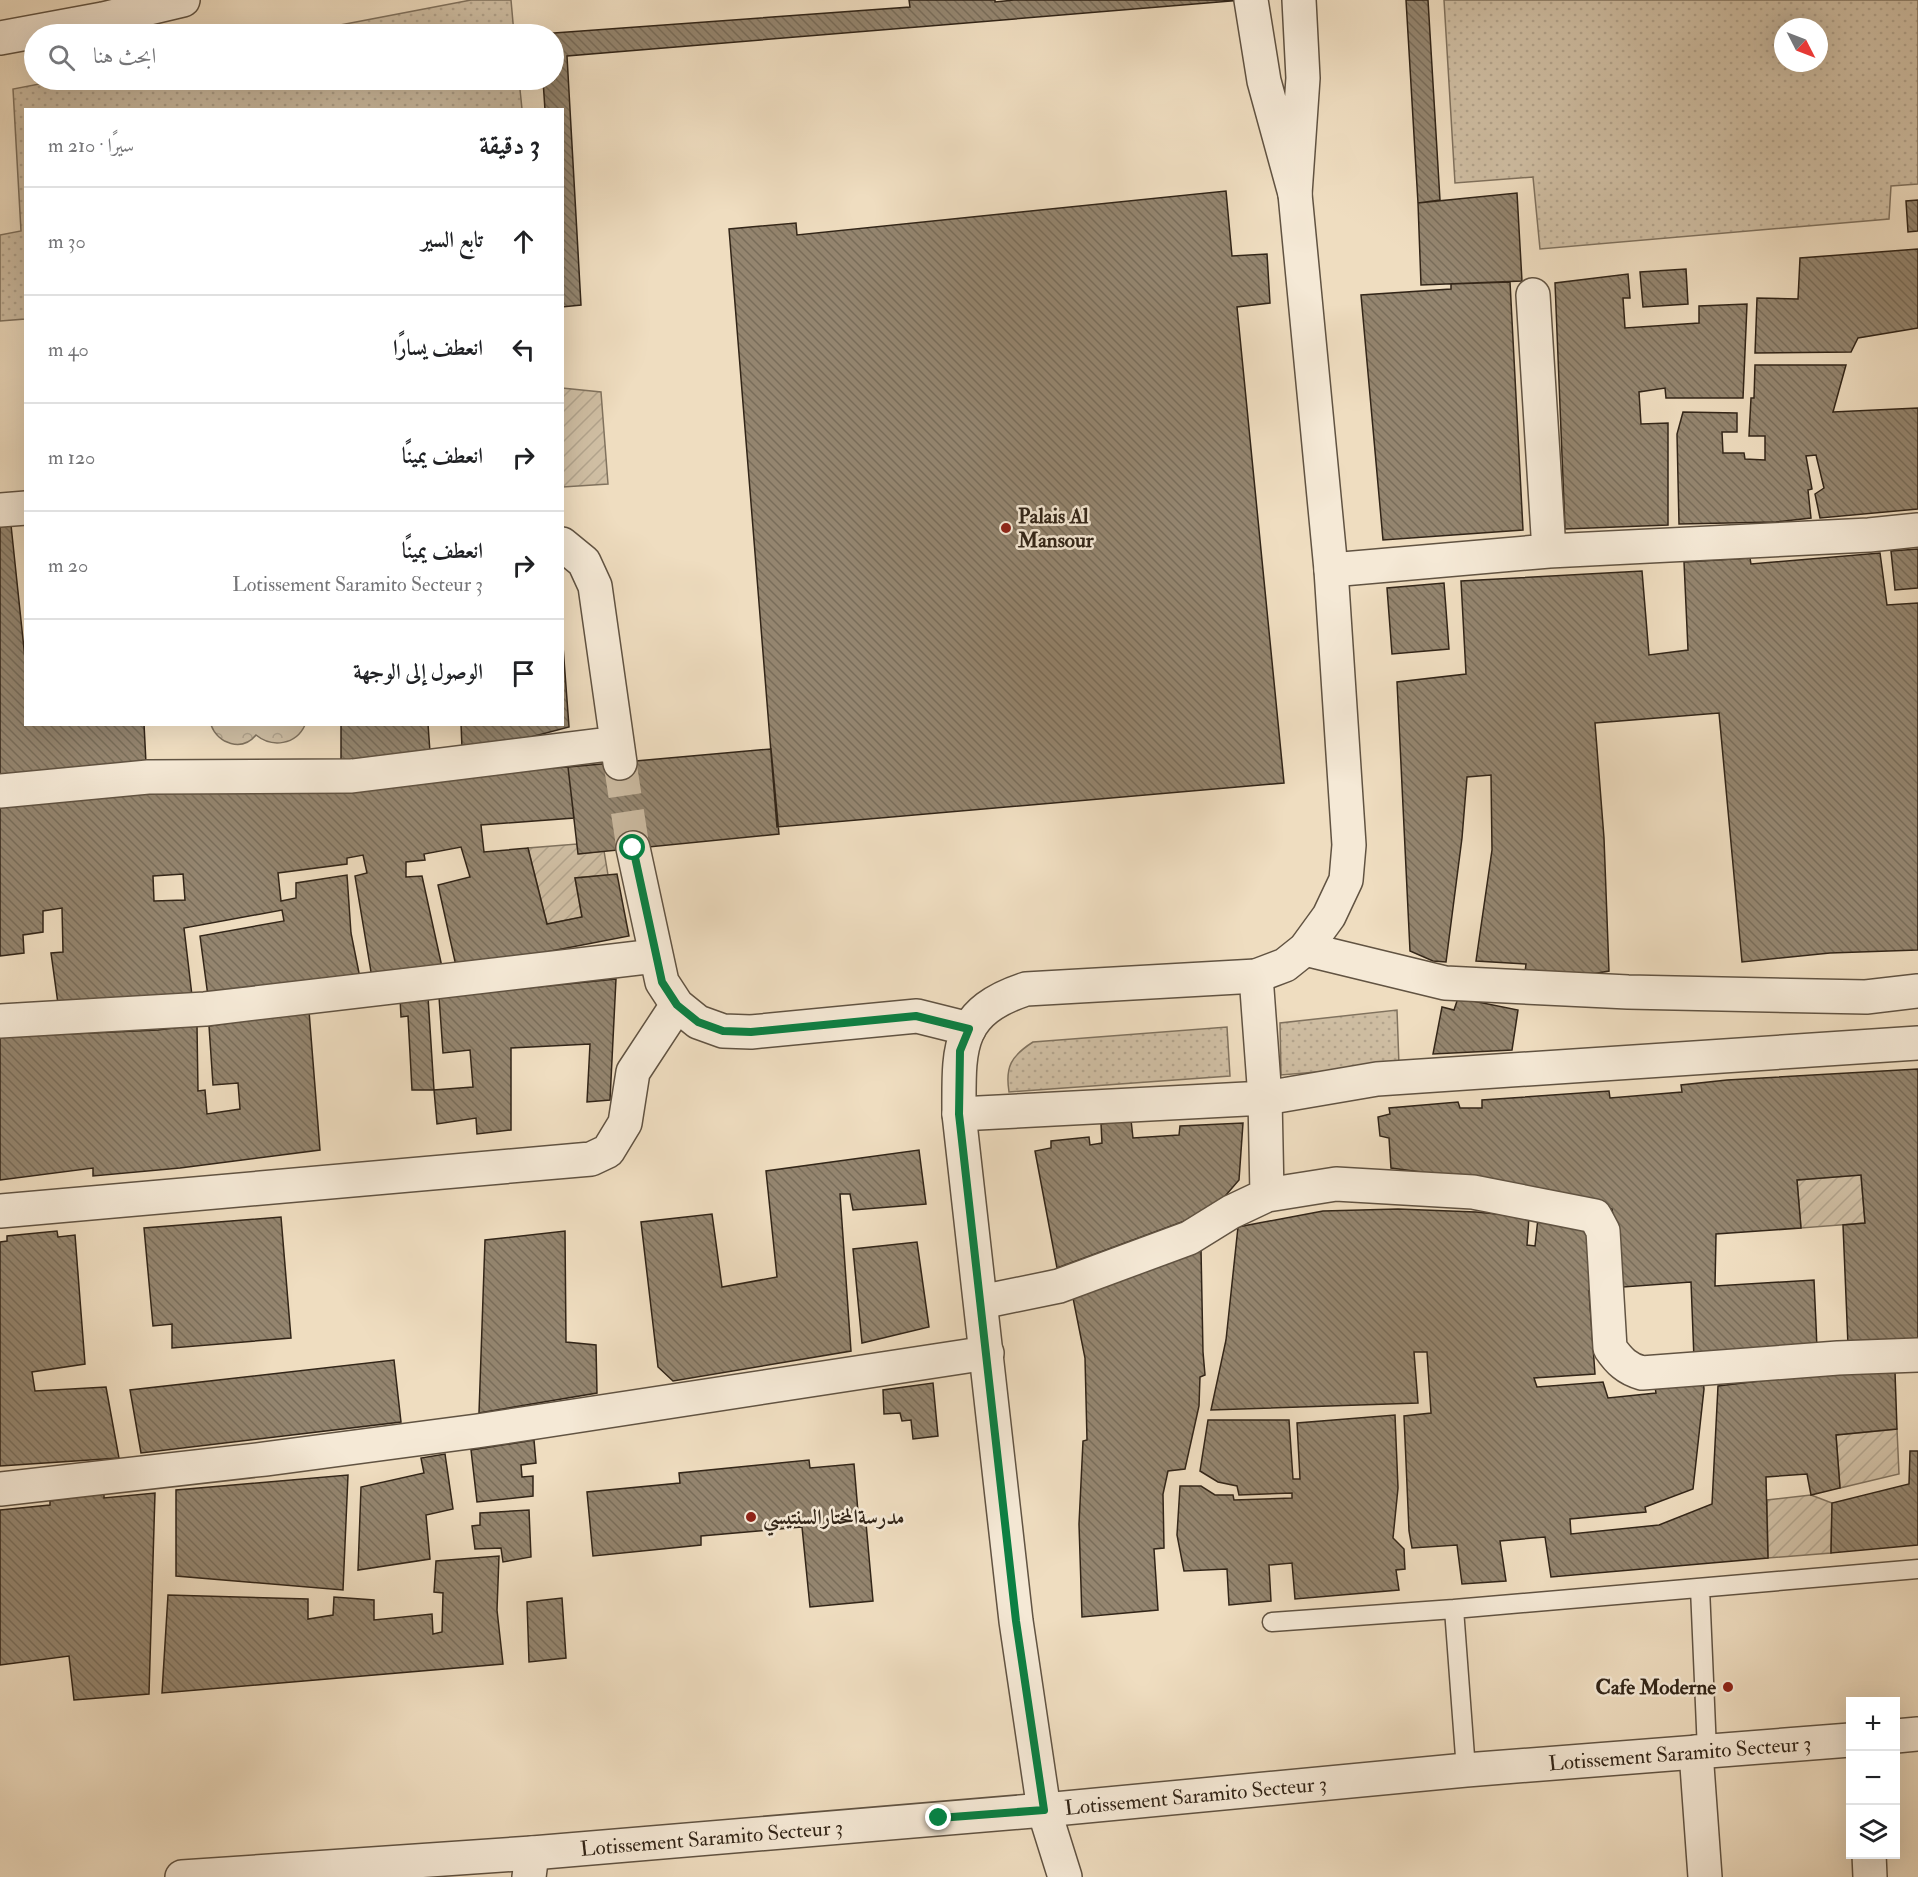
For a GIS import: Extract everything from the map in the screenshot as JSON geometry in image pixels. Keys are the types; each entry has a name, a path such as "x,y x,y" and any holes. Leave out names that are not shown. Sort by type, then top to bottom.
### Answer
{"street":[{"path":"76,24 180,0"},
{"path":"1251,0 1264,81 1295,194"},
{"path":"1065,1877 1044,1810 1016,1621 959,1114 960,1051 969,1029 983,1010 1003,996 1026,989 1256,976 1285,965 1305,949 1329,916 1346,880 1349,846 1331,570 1295,194 1303,78 1299,0"},
{"path":"0,38 24,34"},
{"path":"1533,295 1549,551"},
{"path":"0,510 24,508"},
{"path":"1331,570 1549,551 1869,535 1918,530"},
{"path":"0,791 148,777 352,776 618,753 595,586 584,562 564,546"},
{"path":"633,848 662,982 677,1005 698,1022 723,1031 751,1032 916,1016 969,1029"},
{"path":"1305,949 1445,983 1628,992 1854,997 1918,991"},
{"path":"0,1021 205,1009 655,956"},
{"path":"1256,976 1265,1098 1267,1195"},
{"path":"0,1211 591,1159 608,1151 625,1123 633,1072 677,1005"},
{"path":"959,1114 1265,1098 1377,1079 1918,1043"},
{"path":"981,1302 1059,1286 1189,1238 1231,1212 1267,1195 1336,1184 1462,1192 1594,1216 1603,1231 1610,1348 1617,1359 1629,1369 1642,1373 1838,1358 1918,1355"},
{"path":"0,1489 265,1459 477,1431 987,1353"},
{"path":"1900,1736 1918,1734"},
{"name":"Lotissement Saramito Secteur 3","path":"182,1877 531,1865 1044,1810 1466,1770 1846,1740"},
{"path":"1702,1751 1705,1877"},
{"path":"1869,1859 1870,1877"}],"lane":[{"path":"1272,1622 1454,1609 1918,1569"},
{"path":"1700,1588 1702,1751"},
{"path":"1454,1609 1466,1770"}],"green space":[{"path":"471,0 511,0 513,24 345,24"},
{"path":"1444,0 1918,0 1918,184 1891,186 1889,219 1540,249 1533,177 1455,183"},
{"path":"24,87 24,90 520,90 522,108 24,108 24,319 0,321 0,235 21,231 13,89"},
{"path":"564,388 601,392 608,484 564,487"},
{"path":"212,726 304,726 296,737 276,743 256,735 244,743 231,744 214,732"},
{"path":"577,844 579,854 604,851 608,875 575,878 582,917 547,924 528,848"},
{"path":"1397,1010 1399,1065 1281,1075 1280,1023"},
{"path":"1227,1027 1230,1076 1009,1092 1008,1076 1011,1063 1019,1052 1033,1042"},
{"path":"1861,1175 1865,1223 1801,1228 1797,1180"},
{"path":"1897,1429 1899,1474 1840,1488 1836,1435"},
{"path":"1811,1495 1832,1503 1831,1553 1768,1558 1767,1500"}],"building":[{"path":"909,0 995,0 995,2 1014,0 1243,0 567,56 581,305 564,307 564,108 545,108 544,90 564,90 564,32 910,7"},
{"path":"1406,0 1428,0 1440,200 1418,203"},
{"name":"Palais Al Mansour","path":"1226,191 1232,256 1267,254 1270,303 1237,307 1284,783 777,827 729,229 796,223 797,235"},
{"path":"1517,193 1522,281 1421,285 1418,203"},
{"path":"1918,200 1918,231 1908,232 1906,201"},
{"path":"1918,249 1918,328 1858,338 1851,352 1755,353 1757,298 1798,299 1800,258"},
{"path":"1686,269 1688,304 1643,307 1640,272"},
{"path":"1628,274 1630,298 1623,298 1625,328 1699,323 1699,306 1747,304 1743,398 1666,398 1665,388 1639,392 1641,424 1668,423 1668,525 1565,529 1555,283"},
{"path":"1510,282 1523,530 1383,540 1361,295 1451,289 1451,284"},
{"path":"1755,365 1846,365 1833,412 1918,408 1918,509 1820,518 1815,494 1824,488 1816,455 1806,456 1812,489 1808,490 1811,518 1776,522 1679,524 1677,434 1683,412 1737,413 1737,432 1722,432 1723,453 1744,453 1745,459 1765,460 1765,436 1749,436"},
{"path":"11,525 24,649 24,726 144,726 146,763 0,777 0,526"},
{"path":"1918,549 1918,588 1895,590 1891,551"},
{"path":"1880,553 1887,605 1918,603 1918,950 1830,953 1742,962 1719,713 1595,723 1604,838 1609,971 1569,978 1525,972 1526,964 1476,961 1492,850 1491,775 1467,777 1462,838 1446,962 1433,961 1410,951 1397,682 1466,674 1461,581 1642,571 1649,655 1688,650 1684,562 1750,558 1751,564"},
{"path":"1444,583 1449,649 1392,654 1387,588"},
{"path":"564,660 569,727 512,742 462,748 461,726 564,726"},
{"path":"341,726 428,726 430,752 341,763"},
{"path":"771,749 779,834 578,854 568,767"},
{"path":"568,767 574,818 481,825 484,852 528,848 547,924 582,917 575,878 617,874 629,936 456,966 438,885 470,877 461,847 424,854 425,860 406,862 406,877 422,876 442,967 372,978 355,876 367,873 363,855 347,858 347,864 278,873 281,901 296,898 296,883 347,875 351,933 360,978 209,1004 200,936 284,921 282,910 184,928 193,1004 59,1011 51,953 63,952 62,908 43,911 43,932 23,935 24,953 0,956 0,807 147,791","holes":["183,874 185,900 154,901 153,876"]},
{"path":"616,979 610,1100 587,1102 590,1044 511,1048 511,1130 477,1134 476,1118 437,1124 434,1090 473,1087 470,1050 443,1053 439,997"},
{"path":"428,997 434,1090 412,1090 408,1016 401,1017 400,998"},
{"path":"1458,998 1518,1010 1512,1050 1433,1054 1442,1007 1454,1010"},
{"path":"309,1011 320,1150 180,1168 93,1176 93,1168 0,1180 0,1037 158,1030 197,1025 198,1091 205,1090 207,1114 240,1109 238,1083 213,1085 209,1026"},
{"path":"1918,1069 1918,1340 1848,1345 1843,1225 1865,1223 1861,1175 1797,1180 1801,1228 1716,1234 1715,1286 1814,1280 1817,1348 1694,1359 1691,1282 1623,1287 1612,1209 1473,1179 1391,1168 1389,1138 1380,1136 1378,1117 1390,1114 1389,1108 1458,1102 1460,1108 1482,1108 1482,1100 1609,1091 1610,1098 1682,1092 1681,1085 1727,1080"},
{"path":"1131,1120 1133,1138 1179,1135 1180,1126 1243,1123 1239,1180 1220,1202 1193,1218 1057,1268 1035,1151 1051,1148 1051,1141 1089,1137 1090,1145 1102,1143 1101,1124"},
{"path":"919,1150 926,1204 853,1210 850,1194 840,1194 851,1351 673,1381 658,1367 641,1222 712,1214 722,1287 777,1277 766,1171"},
{"path":"1398,1209 1529,1217 1527,1245 1535,1246 1538,1218 1587,1224 1597,1290 1589,1291 1595,1374 1534,1378 1537,1387 1603,1382 1608,1398 1656,1393 1655,1387 1703,1379 1704,1389 1693,1489 1645,1507 1646,1512 1570,1519 1571,1534 1659,1525 1712,1504 1718,1386 1800,1376 1895,1372 1897,1429 1836,1435 1840,1488 1811,1495 1807,1474 1766,1477 1768,1558 1551,1577 1545,1537 1500,1541 1506,1581 1462,1584 1457,1545 1412,1548 1409,1531 1404,1416 1431,1413 1427,1352 1414,1352 1418,1403 1211,1410 1226,1340 1238,1227 1323,1211"},
{"path":"281,1217 291,1338 172,1348 172,1324 153,1326 144,1228"},
{"path":"57,1231 58,1237 75,1235 85,1364 32,1372 35,1391 106,1387 119,1458 0,1466 0,1242 7,1241 7,1236"},
{"path":"565,1231 566,1342 596,1345 597,1393 479,1413 485,1240"},
{"path":"917,1242 929,1327 862,1343 853,1249"},
{"path":"1201,1249 1205,1375 1200,1377 1199,1406 1185,1469 1168,1471 1163,1494 1164,1548 1154,1549 1158,1610 1082,1617 1079,1524 1083,1441 1087,1440 1085,1358 1073,1298"},
{"path":"394,1360 401,1422 141,1453 130,1390"},
{"path":"933,1383 938,1436 913,1439 911,1420 902,1421 900,1413 884,1414 883,1390"},
{"path":"1395,1415 1398,1488 1393,1538 1404,1549 1405,1569 1396,1570 1399,1590 1295,1599 1292,1563 1269,1565 1271,1601 1229,1605 1227,1569 1184,1571 1177,1535 1180,1486 1201,1486 1215,1495 1233,1495 1234,1500 1292,1498 1292,1493 1239,1495 1237,1486 1218,1482 1200,1471 1208,1420 1289,1420 1293,1479 1300,1479 1297,1423"},
{"path":"534,1440 536,1463 521,1465 522,1477 533,1476 533,1496 477,1502 471,1450"},
{"path":"1910,1451 1918,1451 1918,1545 1831,1553 1832,1503 1909,1484"},
{"path":"445,1454 453,1509 426,1515 430,1559 358,1570 361,1487 424,1473 421,1458"},
{"path":"809,1460 810,1468 854,1464 858,1512 865,1512 873,1601 810,1607 802,1527 701,1536 701,1545 593,1556 587,1492 680,1483 679,1473"},
{"path":"348,1475 343,1590 176,1576 176,1490"},
{"path":"104,1493 104,1498 155,1493 149,1694 74,1700 69,1656 0,1665 0,1510 50,1505 50,1501"},
{"path":"529,1510 531,1557 503,1562 501,1548 475,1549 472,1526 480,1525 480,1513"},
{"path":"499,1556 497,1610 503,1664 162,1693 168,1595 308,1599 308,1619 333,1615 334,1597 374,1600 374,1620 432,1614 433,1634 442,1632 443,1593 434,1592 436,1561"},
{"path":"562,1598 566,1658 529,1662 527,1602"}],"tunnel":[{"path":"620,763 633,848"}],"place":[{"name":"Palais Al Mansour","path":"1006,528"},
{"name":"مدرسةالمختارالسنتيسي","path":"751,1517"},
{"name":"Cafe Moderne","path":"1728,1687"}],"route":[{"path":"633,848 662,982 677,1005 698,1022 723,1031 751,1032 916,1016 969,1029 960,1051 959,1114 1016,1621 1044,1810 939,1818"}]}
